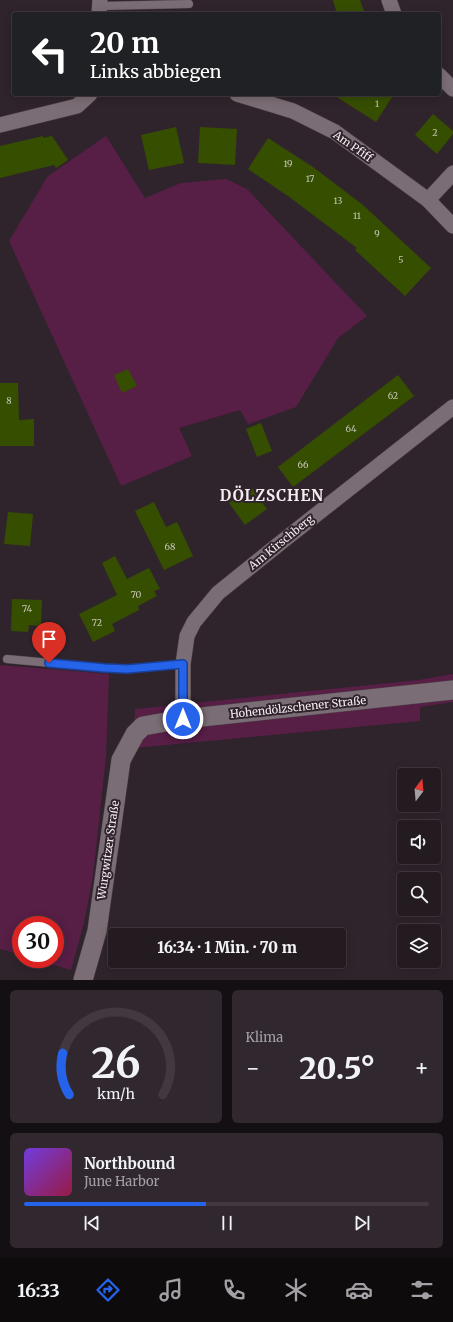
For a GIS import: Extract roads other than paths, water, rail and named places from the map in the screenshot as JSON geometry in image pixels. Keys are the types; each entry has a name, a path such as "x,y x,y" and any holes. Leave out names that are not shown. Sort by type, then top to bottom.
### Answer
{"street":[{"path":"389,0 393,12"},
{"path":"441,77 453,90"},
{"path":"0,126 77,106 88,96"},
{"name":"Am Pfiff","path":"244,96 293,111 335,132 428,200 453,226"},
{"path":"428,200 453,172"},
{"name":"Am Kirschberg","path":"183,719 183,664 187,636 194,622 218,593 453,407"},
{"name":"Hohendölzschener Straße","path":"144,726 183,719 453,690"},
{"name":"Wurgwitzer Straße","path":"83,980 97,931 120,760 135,734 144,726"}],"lane":[{"path":"100,7 189,4"},
{"path":"7,659 127,669 183,664"}],"district":[{"name":"DÖLZSCHEN","path":"272,495"}]}
